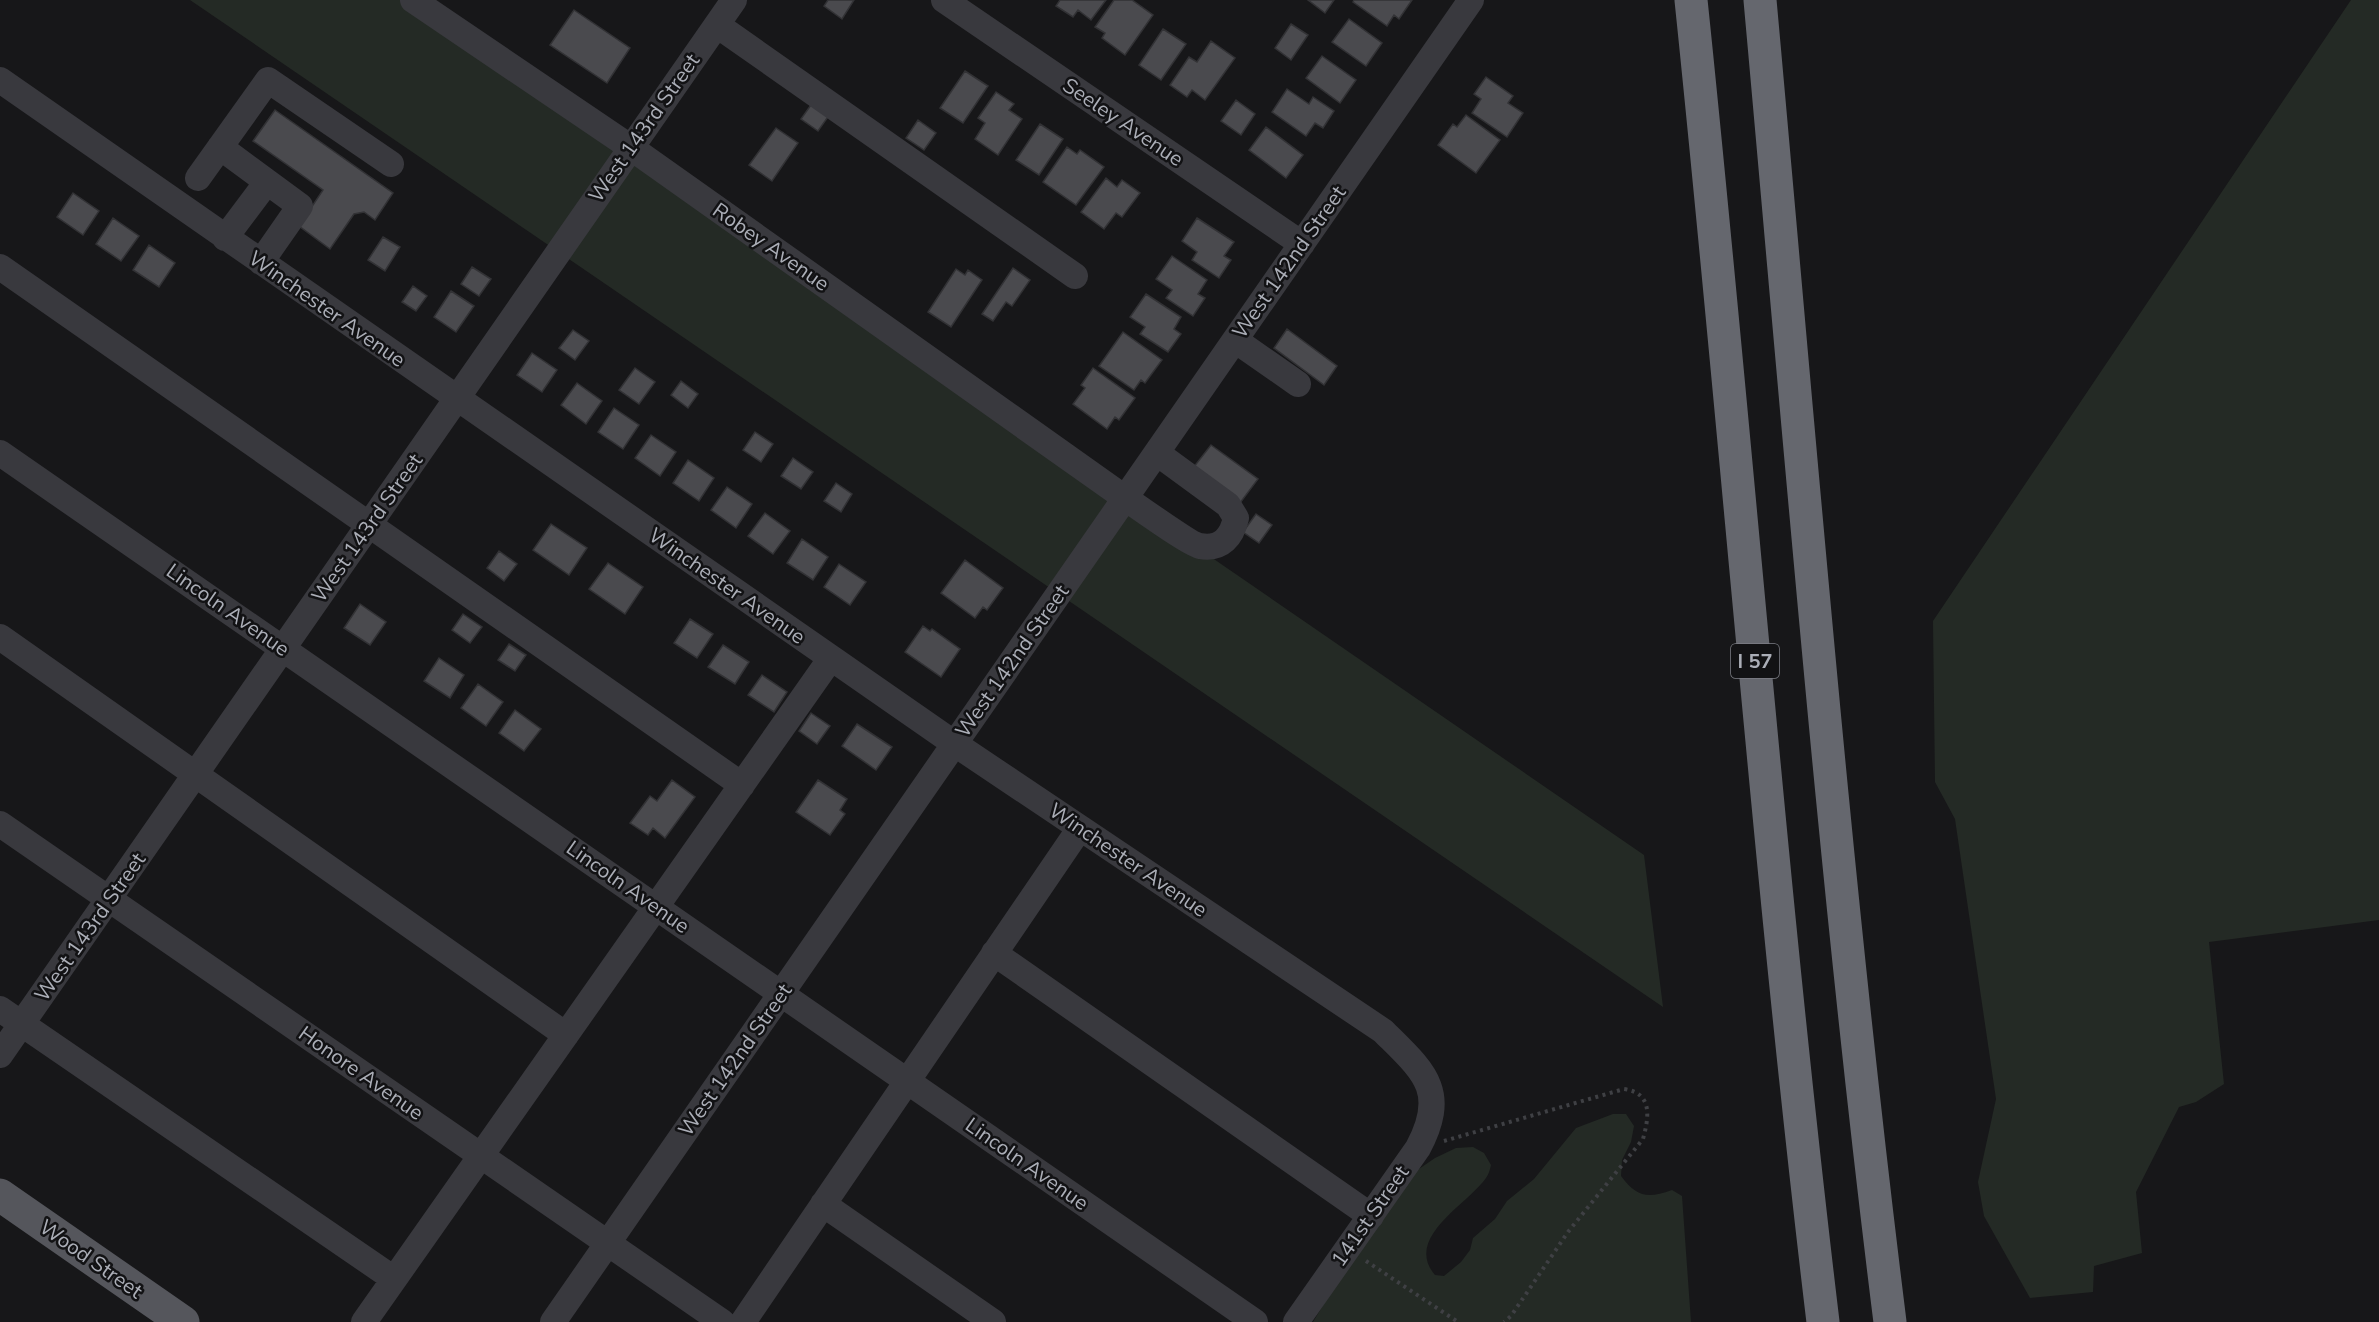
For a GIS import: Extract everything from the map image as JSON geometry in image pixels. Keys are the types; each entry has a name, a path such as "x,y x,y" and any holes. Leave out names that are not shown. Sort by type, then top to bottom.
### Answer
{"highway":[{"name":"I 57","path":"1691,0 1715,230 1795,1094 1823,1322"},
{"path":"1760,0 1865,1124 1890,1322"}],"main road":[{"name":"Wood Street","path":"0,1195 183,1322"}],"street":[{"name":"Robey Avenue","path":"413,0 630,147 1125,498 1200,547 1221,544 1233,534 1236,518 1228,505 1189,474 1157,453"},
{"name":"West 143rd Street","path":"0,1056 734,0"},
{"name":"Seeley Avenue","path":"944,0 1302,244"},
{"name":"West 142nd Street","path":"553,1322 1471,0"},
{"path":"717,25 1075,276"},
{"name":"Winchester Avenue","path":"0,80 955,744 1383,1031 1423,1075 1431,1090 1433,1105"},
{"path":"198,178 268,80 391,164"},
{"path":"220,147 300,206 261,262"},
{"path":"225,237 267,182"},
{"path":"0,267 742,785"},
{"path":"1235,340 1298,384"},
{"name":"Lincoln Avenue","path":"0,453 1255,1322"},
{"path":"0,637 566,1035"},
{"path":"364,1322 831,658"},
{"name":"Honore Avenue","path":"0,824 722,1322"},
{"path":"743,1322 1080,828"},
{"path":"994,953 1371,1216"},
{"path":"0,1009 394,1279"},
{"name":"141st Street","path":"1296,1322 1418,1148 1430,1122 1433,1105"},
{"path":"823,1204 993,1322"}],"path":[{"path":"1418,1148 1624,1089 1635,1090 1643,1096 1648,1122 1642,1139 1568,1232 1511,1316 1504,1322"},
{"path":"1348,1249 1458,1322"}],"shaded area":[{"path":"190,0 407,0 1644,855 1663,1007"},
{"path":"2351,0 2379,0 2379,920 2209,942 2224,1084 2196,1102 2179,1107 2136,1192 2142,1253 2094,1266 2093,1292 2030,1298 1984,1216 1978,1182 1996,1099 1955,819 1935,782 1933,621"},
{"path":"1613,1114 1626,1114 1634,1126 1631,1142 1622,1160 1621,1176 1632,1188 1643,1194 1656,1195 1672,1190 1682,1196 1691,1322 1313,1322 1337,1282 1416,1171 1456,1148 1473,1147 1484,1153 1491,1165 1486,1178 1432,1235 1427,1248 1427,1261 1435,1275 1444,1276 1461,1262 1470,1250 1473,1238 1495,1219 1507,1201 1534,1179 1576,1128"}],"building":[{"path":"828,0 854,0 842,19 824,6"},
{"path":"1060,0 1106,0 1091,20 1078,10 1073,17 1056,6"},
{"path":"1114,0 1132,0 1153,15 1125,55 1102,38 1105,33 1095,27"},
{"path":"1308,0 1334,0 1325,13"},
{"path":"1354,0 1412,0 1399,19 1394,15 1387,26 1353,2"},
{"path":"574,10 630,48 607,83 550,45"},
{"path":"1349,19 1382,43 1366,66 1332,42"},
{"path":"1291,24 1308,35 1291,60 1275,48"},
{"path":"1163,29 1186,44 1161,80 1139,65"},
{"path":"1211,41 1235,58 1205,100 1192,90 1187,97 1170,85 1189,57 1197,62"},
{"path":"1322,56 1356,80 1340,103 1306,78"},
{"path":"965,71 988,86 963,123 940,108"},
{"path":"1486,77 1513,96 1508,103 1523,113 1507,137 1472,113 1481,99 1474,94"},
{"path":"1287,89 1309,104 1313,97 1334,111 1323,128 1315,123 1306,136 1272,112"},
{"path":"996,92 1014,104 1009,110 1022,119 998,155 975,139 985,123 978,118"},
{"path":"1236,100 1255,114 1241,135 1221,121"},
{"path":"813,102 830,114 818,131 801,119"},
{"path":"275,110 393,193 375,220 364,212 354,214 330,249 299,226 323,190 253,141"},
{"path":"1466,115 1500,140 1476,173 1438,145 1453,124 1457,127"},
{"path":"918,120 936,133 924,150 906,138"},
{"path":"1040,124 1063,139 1039,175 1016,160"},
{"path":"1266,127 1303,155 1286,178 1249,150"},
{"path":"776,128 798,143 772,181 749,165"},
{"path":"1067,147 1077,154 1080,150 1104,167 1076,205 1043,182"},
{"path":"1106,178 1117,187 1122,180 1140,193 1122,217 1116,213 1104,229 1081,212"},
{"path":"73,193 99,211 83,235 57,217"},
{"path":"113,218 139,236 121,261 96,244"},
{"path":"1197,218 1234,242 1224,256 1231,260 1219,278 1192,260 1197,252 1182,241"},
{"path":"383,237 400,247 385,271 368,260"},
{"path":"149,245 175,263 159,287 133,270"},
{"path":"1172,256 1207,280 1198,294 1205,298 1193,316 1166,298 1172,290 1156,279"},
{"path":"472,267 491,279 479,296 461,284"},
{"path":"1013,268 1030,280 1012,306 1006,302 993,321 982,314"},
{"path":"956,269 965,275 968,270 982,280 951,327 928,312"},
{"path":"413,286 427,296 416,311 402,302"},
{"path":"451,291 474,306 456,332 434,317"},
{"path":"1146,294 1181,317 1174,329 1181,334 1168,352 1140,334 1145,327 1130,317"},
{"path":"1287,329 1337,366 1324,385 1274,348"},
{"path":"573,330 589,341 575,360 559,348"},
{"path":"1123,332 1162,360 1145,383 1141,380 1134,390 1099,366"},
{"path":"532,353 557,370 542,392 517,375"},
{"path":"635,368 655,382 639,404 619,390"},
{"path":"1093,368 1135,398 1119,420 1115,417 1107,429 1073,404 1085,388 1081,385"},
{"path":"681,381 698,394 688,408 671,395"},
{"path":"577,383 602,401 586,424 561,405"},
{"path":"614,408 639,425 623,449 598,432"},
{"path":"755,432 773,444 761,462 743,450"},
{"path":"651,435 676,452 660,476 635,458"},
{"path":"1211,445 1258,479 1240,503 1193,468"},
{"path":"793,458 813,472 801,489 781,476"},
{"path":"688,460 714,478 699,501 673,483"},
{"path":"836,483 852,494 841,512 824,501"},
{"path":"727,487 752,504 736,528 711,510"},
{"path":"765,513 790,531 773,554 748,536"},
{"path":"1256,514 1272,525 1259,543 1243,532"},
{"path":"551,524 587,548 569,575 533,550"},
{"path":"802,539 828,557 813,580 787,563"},
{"path":"499,551 517,564 504,581 487,568"},
{"path":"965,560 1003,588 987,610 983,607 975,618 941,593"},
{"path":"608,563 643,587 625,614 589,589"},
{"path":"839,564 866,582 850,605 824,587"},
{"path":"360,604 386,622 370,645 344,628"},
{"path":"463,614 482,627 470,643 452,630"},
{"path":"690,619 713,634 697,658 674,643"},
{"path":"923,626 930,631 932,629 960,649 941,677 905,652"},
{"path":"509,644 526,655 515,671 498,660"},
{"path":"723,645 749,662 735,684 708,667"},
{"path":"439,658 464,675 450,698 424,681"},
{"path":"762,675 787,692 774,712 748,695"},
{"path":"478,684 503,702 486,726 461,708"},
{"path":"515,710 541,729 524,751 499,733"},
{"path":"811,713 830,726 817,744 799,731"},
{"path":"857,724 892,747 876,770 842,746"},
{"path":"672,780 695,797 665,838 653,828 648,835 630,823 650,796 657,801"},
{"path":"818,780 847,799 840,810 845,814 830,835 796,812"}]}
